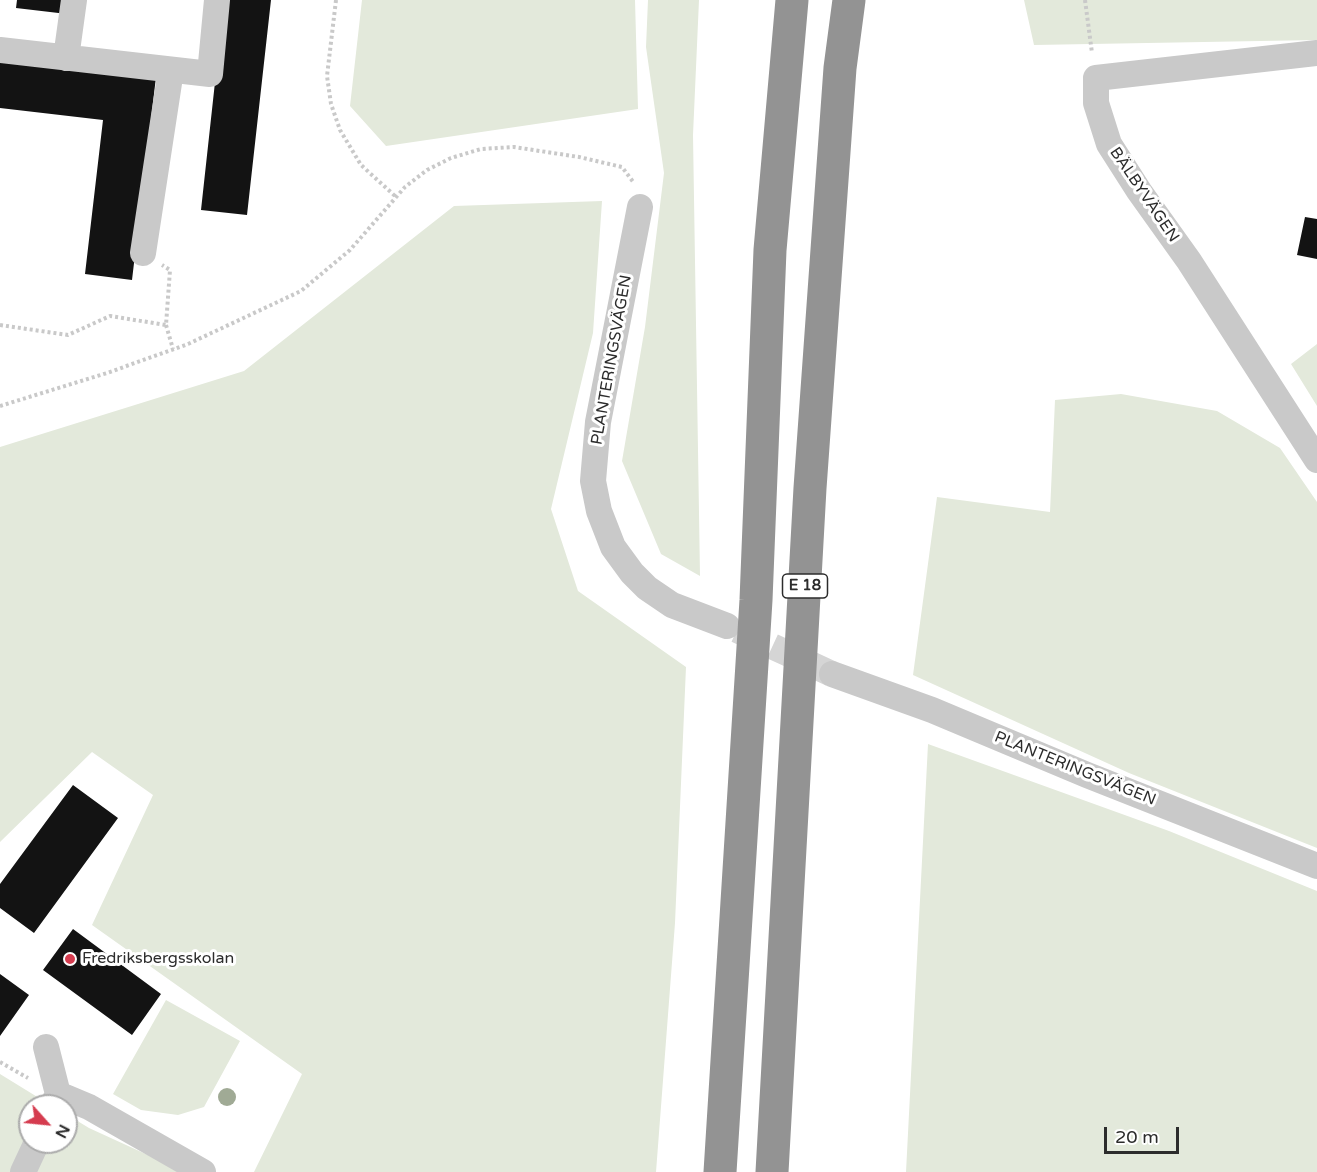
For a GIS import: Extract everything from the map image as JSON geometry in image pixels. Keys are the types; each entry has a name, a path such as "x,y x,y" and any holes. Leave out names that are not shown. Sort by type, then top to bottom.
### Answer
{"highway":[{"path":"720,1172 756,600 770,250 792,0"},
{"name":"E 18","path":"772,1172 811,476 840,68 849,0"}],"street":[{"path":"66,58 74,0"},
{"path":"0,50 210,74 217,0"},
{"path":"1096,78 1317,53"},
{"path":"143,253 171,70"},
{"name":"BÄLBYVÄGEN","path":"1096,78 1096,103 1109,144 1189,261 1317,460"},
{"name":"PLANTERINGSVÄGEN","path":"640,207 598,422 593,481 599,511 613,546 646,588 672,605 727,626"},
{"name":"PLANTERINGSVÄGEN","path":"832,674 932,710 1317,867"},
{"path":"46,1047 54,1094"},
{"path":"78,1105 89,1107 203,1172"},
{"path":"23,1172 31,1154"}],"path":[{"path":"336,0 327,76 331,104 340,130 362,165 395,196"},
{"path":"1085,0 1096,78"},
{"path":"0,406 107,373 173,349 301,291 350,250 395,196 427,170 451,158 481,149 514,147 579,157 622,167 632,179 640,207"},
{"path":"143,253 170,270 166,325 173,349"},
{"path":"0,325 68,335 110,316 166,325"}],"shaded area":[{"path":"362,0 635,0 638,109 386,146 350,106"},
{"path":"648,0 699,0 693,135 700,576 661,554 622,461 645,327 664,173 646,47"},
{"path":"1024,0 1317,0 1317,40 1034,45"},
{"path":"602,201 593,333 551,509 578,591 686,667 675,923 656,1172 254,1172 302,1074 92,925 153,795 92,752 0,842 0,447 244,371 454,206"},
{"path":"1317,344 1317,406 1291,364"},
{"path":"1121,394 1217,411 1280,448 1317,502 1317,848 1129,773 913,675 937,497 1050,512 1055,400"},
{"path":"928,744 1169,831 1317,891 1317,1172 906,1172"},
{"path":"166,1000 240,1041 204,1107 178,1115 141,1110 113,1094"},
{"path":"0,1074 32,1094 18,1094 18,1154 78,1154 78,1121 185,1172 0,1172"}],"building":[{"path":"17,0 68,0 67,14 16,8"},
{"path":"224,0 271,0 247,215 201,210"},
{"path":"0,58 156,77 132,280 85,274 103,120 0,108"},
{"path":"1305,217 1317,219 1317,259 1297,255"},
{"path":"73,785 118,818 34,933 0,908 0,884"},
{"path":"73,929 161,994 132,1035 43,970"},
{"path":"0,974 29,995 0,1036"}],"tunnel":[{"path":"737,630 832,674"}],"place":[{"name":"Fredriksbergsskolan","path":"70,959"}]}
